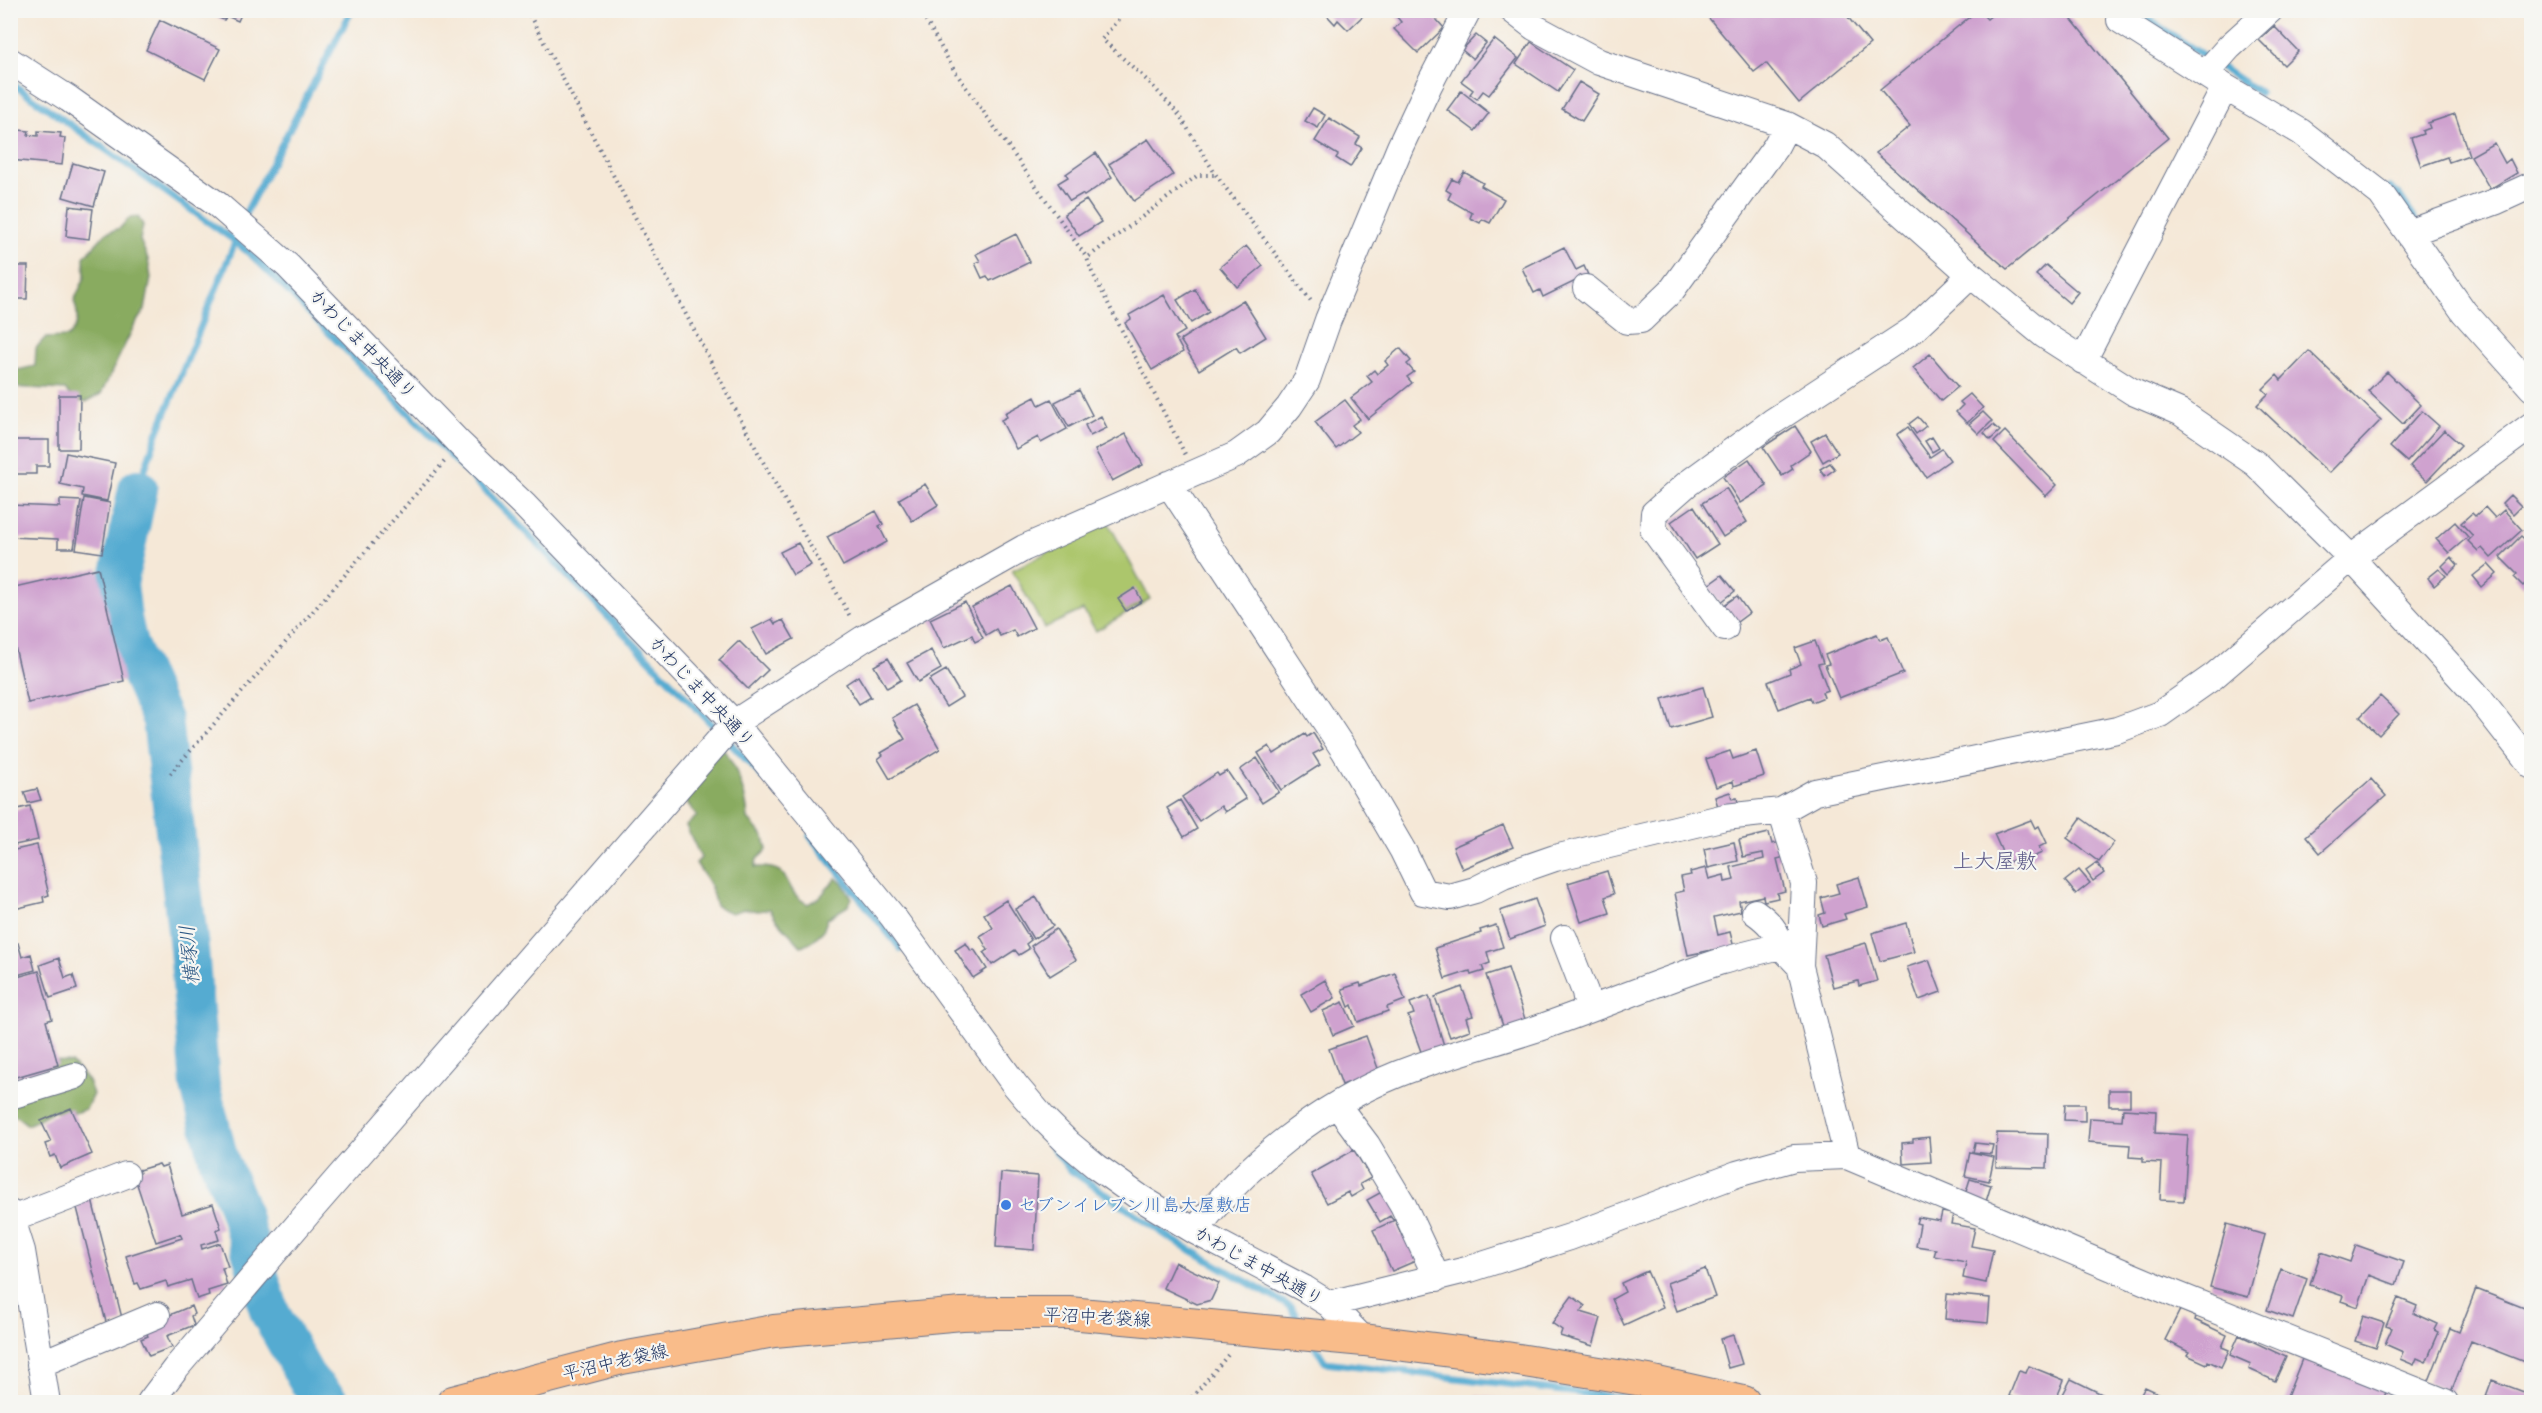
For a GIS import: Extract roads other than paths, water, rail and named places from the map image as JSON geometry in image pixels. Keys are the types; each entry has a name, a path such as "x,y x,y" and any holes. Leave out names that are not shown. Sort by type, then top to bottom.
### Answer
{"main road":[{"name":"平沼中老袋線","path":"453,1402 622,1358 774,1331 962,1314 998,1313 1069,1313 1364,1340 1572,1368 1704,1392 1744,1402"}],"street":[{"path":"150,1402 175,1369 308,1213 734,723 863,639 1024,548 1236,455 1268,432 1289,407 1306,380 1328,320 1400,147 1468,10"},
{"path":"1512,10 1534,27 1599,62 1787,125 1825,145 1971,275 2044,335 2133,392 2180,412 2256,464 2351,558 2475,693 2532,766"},
{"path":"2120,10 2120,20 2215,81 2301,132 2382,194 2464,312 2532,388"},
{"path":"2083,361 2229,47 2270,10"},
{"name":"かわじま中央通り","path":"10,61 69,99 218,205 288,266 460,444 525,506 734,723 893,917 1015,1084 1043,1118 1097,1167 1139,1197 1195,1231 1329,1304 1364,1340"},
{"path":"1586,288 1627,321 1641,320 1672,291 1776,146 1787,125"},
{"path":"2409,233 2497,201 2532,185"},
{"path":"1725,628 1653,529 1654,513 1687,484 1772,422 1914,329 1971,275"},
{"path":"1169,484 1344,750 1403,851 1423,892 1450,897 1475,890 1503,876 1556,858 1725,817 1781,812 1815,792 2117,730 2160,714 2214,676 2351,558 2532,424"},
{"path":"1781,812 1804,884 1800,966 1847,1156"},
{"path":"1755,912 1767,920 1776,932 1781,946 1800,966"},
{"path":"1564,938 1585,992 1588,1009"},
{"path":"1195,1231 1259,1161 1292,1135 1336,1106 1396,1075 1452,1054 1537,1029 1721,962 1781,946"},
{"path":"10,1096 75,1076"},
{"path":"1336,1106 1367,1145 1403,1204 1437,1278"},
{"path":"1329,1304 1437,1278 1570,1237 1737,1174 1794,1158 1847,1156 2160,1288 2445,1402"},
{"path":"47,1402 40,1364 20,1303 22,1251 11,1216 126,1175"},
{"path":"40,1364 157,1315"}],"waterway":[{"path":"243,218 352,10"},
{"path":"2139,10 2140,14 2210,60"},
{"path":"2219,66 2260,93"},
{"path":"10,82 235,241 257,260 523,529 762,776"},
{"path":"2390,188 2399,196 2418,224"},
{"path":"138,489 157,434 236,240"},
{"name":"横塚川","path":"138,489 118,584 128,645 162,720 189,948 200,1086 219,1161 237,1203 270,1313 307,1379 329,1402"},
{"path":"810,836 901,949"},
{"path":"1041,1132 1069,1169 1173,1240 1291,1307 1301,1324"},
{"path":"1315,1346 1325,1362 1653,1402"}],"place":[{"name":"セブンイレブン川島大屋敷店","path":"1006,1205"}],"district":[{"name":"上大屋敷","path":"1995,861"}]}
